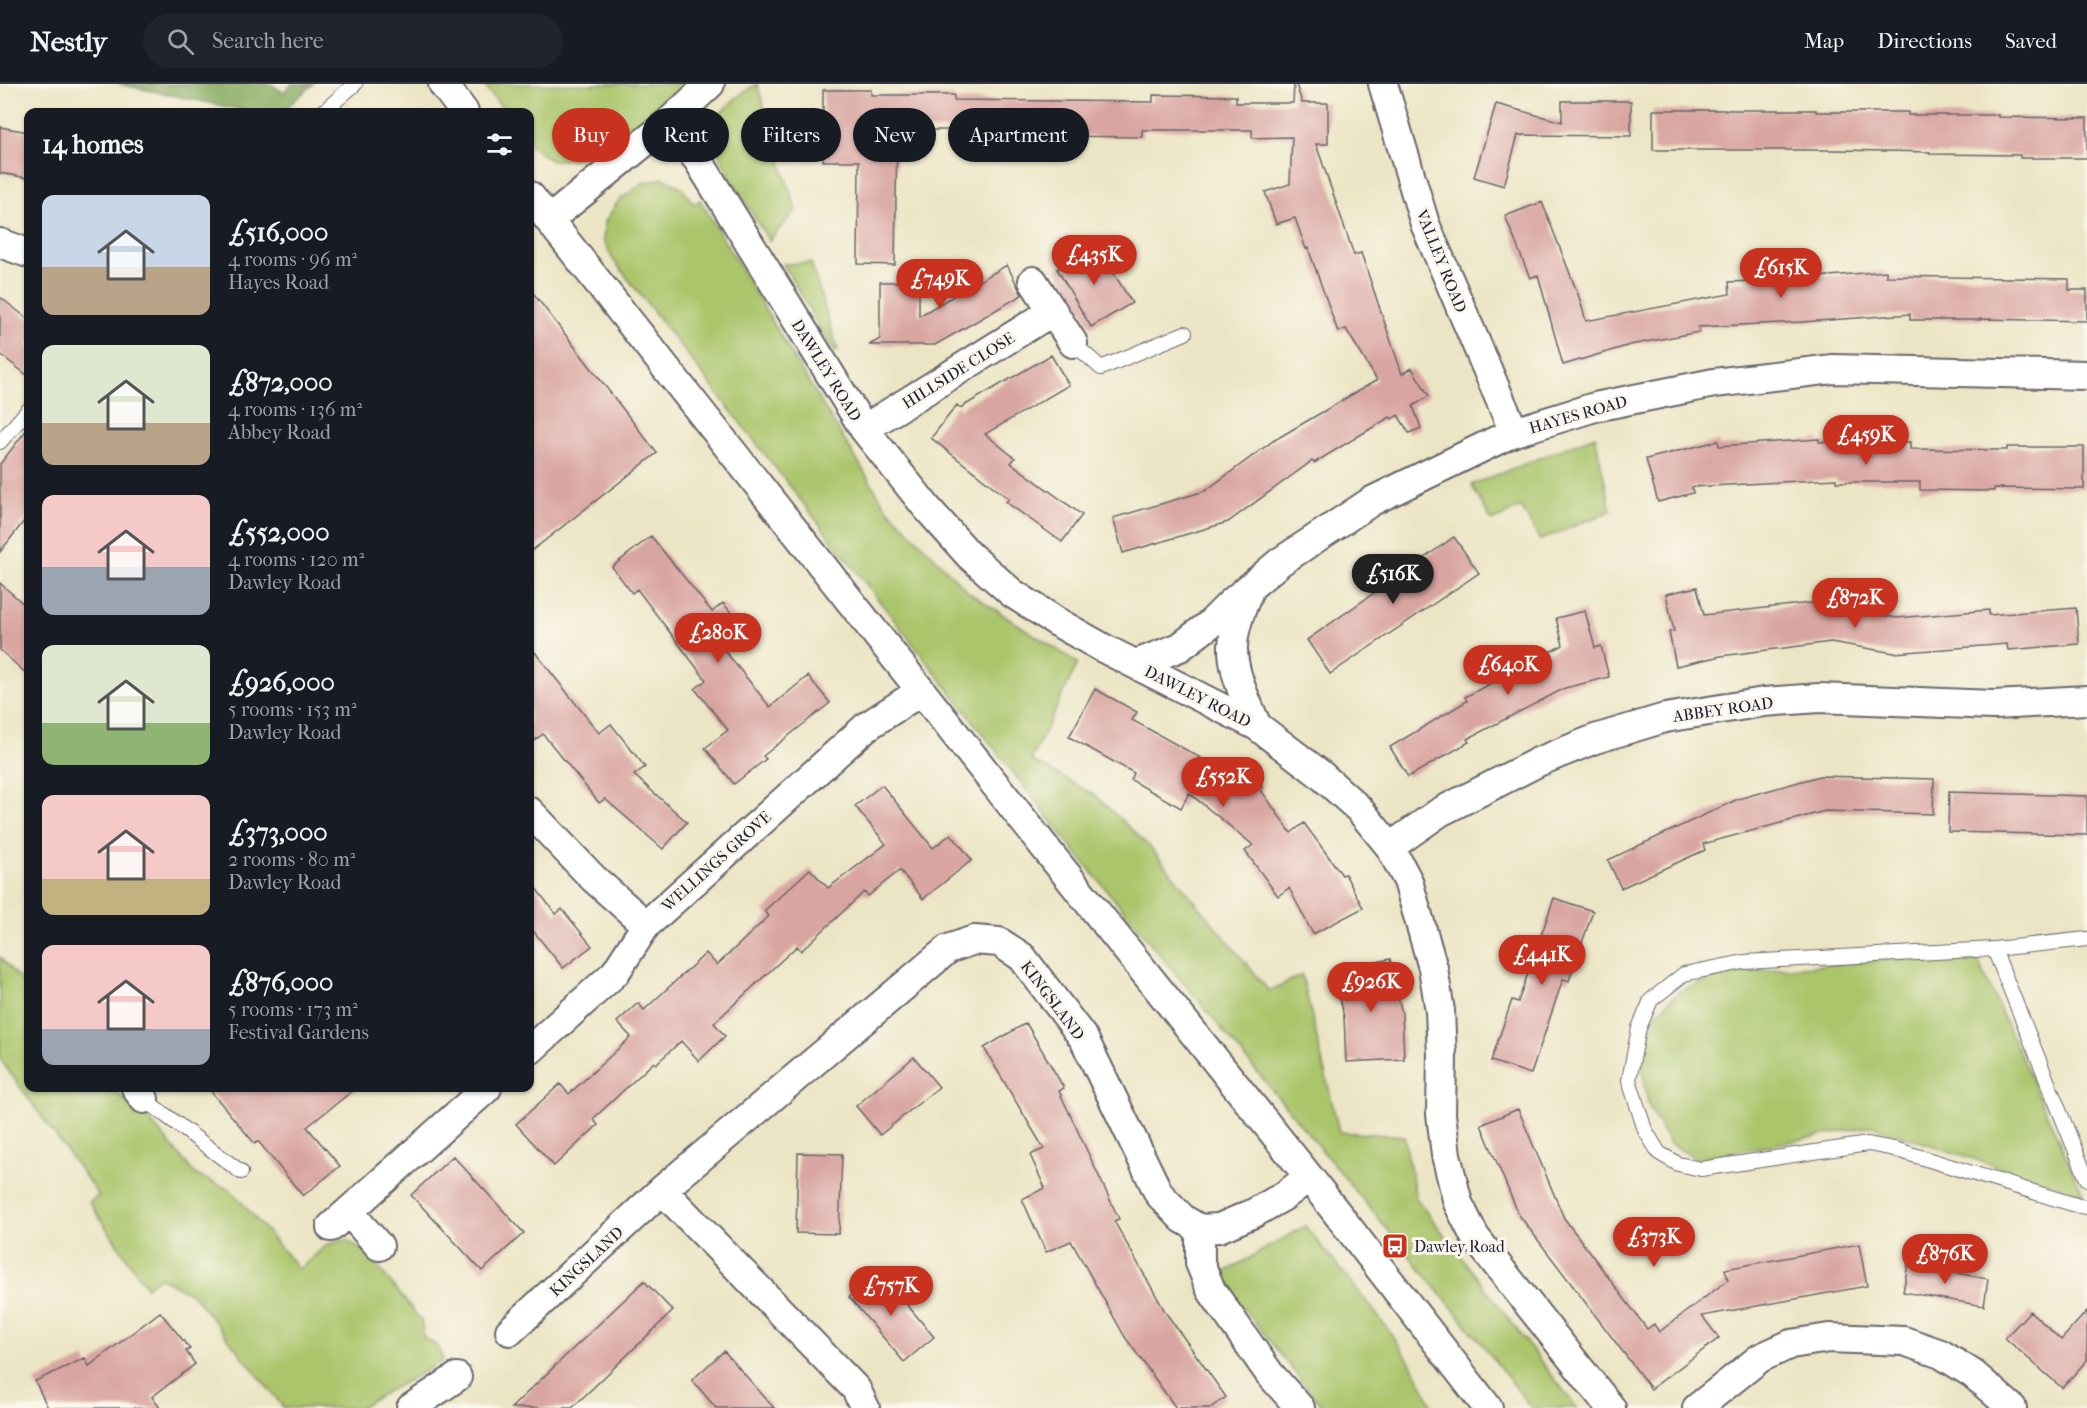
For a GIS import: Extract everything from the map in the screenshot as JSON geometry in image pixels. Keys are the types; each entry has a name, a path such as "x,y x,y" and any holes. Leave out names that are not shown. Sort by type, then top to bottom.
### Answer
{"street":[{"path":"443,84 461,108"},
{"path":"684,108 710,84"},
{"name":"VALLEY ROAD","path":"1383,84 1425,224 1514,432"},
{"path":"549,220 642,144"},
{"name":"DAWLEY ROAD","path":"699,162 864,429 927,508 969,555 1012,592 1094,643 1257,726 1320,774 1359,809 1390,847 1408,881 1433,968 1440,1011 1441,1114 1446,1155 1458,1203 1475,1237 1611,1408"},
{"path":"534,201 1309,1177 1488,1408"},
{"path":"0,243 24,252"},
{"path":"1033,281 1073,343"},
{"name":"HILLSIDE CLOSE","path":"864,429 1053,311"},
{"name":"HAYES ROAD","path":"1136,664 1180,647 1210,624 1280,562 1372,501 1514,432 1595,407 1703,385 1833,369 2087,375"},
{"path":"1251,586 1239,614 1233,647 1239,681 1257,726"},
{"name":"WELLINGS GROVE","path":"534,1046 615,973 646,925 866,727 921,691"},
{"name":"ABBEY ROAD","path":"1390,847 1440,812 1538,762 1595,739 1665,718 1764,702 1819,698 1994,705 2087,700"},
{"path":"534,816 593,878 646,925"},
{"name":"KINGSLAND","path":"510,1331 662,1190 948,949 974,940 999,942 1022,957 1084,1039 1159,1194 1183,1219 1200,1229"},
{"path":"379,1246 340,1219 483,1092"},
{"path":"1300,1408 1269,1373 1211,1290 1200,1263 1200,1229 1219,1228 1238,1221 1284,1196 1309,1177"},
{"path":"662,1190 856,1389 865,1408"},
{"path":"1697,1408 1760,1358 1791,1344 1829,1338 1904,1341 1941,1354 1973,1374 2012,1408"},
{"path":"411,1408 458,1377"}],"lane":[{"path":"328,108 355,84"},
{"path":"1073,343 1101,368 1185,333"},
{"path":"0,442 24,415"},
{"path":"2087,939 1994,949 1744,963 1684,974 1651,1000 1639,1028 1629,1080 1645,1130 1659,1153 1678,1164 1701,1169 1868,1144 1894,1149 2087,1207"},
{"path":"1994,949 2087,1179"},
{"path":"140,1093 240,1172"}],"green space":[{"path":"119,84 271,84 283,92 292,84 313,84 286,108 233,108"},
{"path":"483,84 694,84 665,108 642,108 642,127 630,137 630,108 552,108 552,161 534,149 534,108 502,108"},
{"path":"757,84 764,108 741,108 741,162 781,162 796,210 769,241 723,162 729,162 729,108 726,108"},
{"path":"664,178 681,187 694,204 700,200 886,507 968,592 1078,663 1031,760 1095,795 1150,847 1269,991 1302,975 1339,1132 1404,1136 1416,1198 1577,1408 1531,1408 1483,1345 1076,853 614,261 603,240 605,222 619,200 643,183"},
{"path":"811,263 838,350 834,352 783,264"},
{"path":"1595,436 1611,511 1540,540 1521,507 1492,521 1471,485"},
{"path":"1974,952 2083,1194 1872,1126 1697,1159 1669,1143 1648,1105 1641,1060 1655,1015 1680,991 1722,974"},
{"path":"0,957 24,984 24,1092 117,1092 138,1115 143,1112 196,1175 231,1190 299,1269 328,1244 346,1240 366,1252 421,1320 424,1338 439,1347 443,1361 358,1408 284,1408 193,1295 160,1277 146,1287 89,1202 99,1196 0,1059"},
{"path":"1305,1226 1376,1313 1408,1359 1433,1408 1324,1408 1218,1276"}],"building":[{"path":"1296,84 1302,103 1328,103 1328,144 1316,144 1354,255 1361,253 1402,374 1412,368 1429,396 1413,406 1421,428 1409,433 1398,415 1392,419 1390,417 1314,463 1312,461 1228,522 1123,553 1113,518 1205,491 1273,441 1377,380 1346,329 1338,332 1295,218 1276,224 1265,192 1290,184 1292,137 1252,138 1252,130 1142,130 1142,137 1089,136 1089,108 948,108 948,130 936,130 936,108 853,108 853,161 841,161 841,108 823,108 823,90 871,90 871,95 954,95 954,100 1153,102 1153,95 1236,96 1236,103 1293,103 1294,85"},
{"path":"1562,101 1631,101 1631,136 1518,135 1504,186 1474,177 1496,104 1562,122"},
{"path":"1653,110 1816,110 1816,112 1908,112 1908,115 2087,118 2087,158 2020,158 2020,155 1839,150 1653,150"},
{"path":"0,127 24,131 24,177 0,173"},
{"path":"859,162 897,162 895,265 858,264"},
{"path":"1542,202 1586,321 1730,294 1729,282 1818,278 1886,271 1886,276 2069,279 2069,290 2087,290 2087,321 1910,320 1910,314 1698,327 1699,332 1630,345 1563,365 1538,275 1530,278 1505,216"},
{"path":"1097,246 1132,303 1091,327 1057,269"},
{"path":"1007,265 1022,295 935,345 869,345 880,339 880,282 919,282 919,316"},
{"path":"534,294 657,453 534,549"},
{"path":"0,297 24,316 24,373 0,354"},
{"path":"1051,355 1069,385 985,434 1015,458 1011,463 1082,515 1062,542 1006,502 1009,499 931,438 957,405 960,408"},
{"path":"24,433 24,521 0,552 0,464"},
{"path":"1819,439 1819,442 1910,442 1910,449 2007,450 2007,447 2084,447 2084,489 1920,490 1920,482 1836,482 1836,479 1692,487 1693,493 1658,502 1646,459 1718,441 1719,446"},
{"path":"651,536 712,612 723,603 744,628 721,646 770,707 808,676 830,703 763,756 766,759 734,784 705,748 728,730 695,689 706,680 637,589 632,593 612,567"},
{"path":"1454,537 1479,573 1330,674 1307,640"},
{"path":"0,583 24,604 24,671 0,650"},
{"path":"1697,587 1704,615 1810,603 1897,618 1989,610 1989,615 2076,608 2079,644 2008,650 2007,644 1894,653 1831,642 1721,656 1676,666 1669,632 1674,631 1666,594"},
{"path":"1585,611 1595,648 1601,646 1609,677 1565,688 1467,739 1469,742 1408,777 1390,747 1467,701 1465,697 1563,645 1556,618"},
{"path":"534,651 599,733 611,724 645,767 634,775 687,822 663,849 605,799 599,803 543,734 534,741"},
{"path":"1095,689 1137,712 1132,720 1226,772 1234,762 1263,787 1261,790 1291,833 1304,823 1342,875 1345,874 1363,908 1313,934 1289,888 1278,896 1245,851 1253,845 1189,793 1181,808 1131,780 1134,773 1069,737"},
{"path":"1820,776 1934,779 1933,814 1825,811 1703,844 1705,850 1621,888 1608,860 1738,799"},
{"path":"882,785 933,848 951,834 972,860 923,899 900,870 868,896 864,892 801,951 797,946 714,1023 725,1036 699,1061 681,1041 656,1064 654,1062 593,1119 598,1125 554,1166 516,1124 560,1084 569,1094 631,1037 617,1022 638,1003 644,1010 706,953 717,965 769,916 764,911 810,869 828,888 886,844 855,806"},
{"path":"1949,792 2087,796 2087,835 1948,832"},
{"path":"534,886 556,914 562,909 592,946 563,968 534,932"},
{"path":"1554,898 1593,911 1569,981 1563,979 1531,1074 1491,1061 1512,1000 1518,1002"},
{"path":"1390,959 1402,1014 1404,1059 1346,1062 1344,1017 1334,972"},
{"path":"1026,1023 1064,1088 1059,1091 1119,1219 1114,1221 1166,1313 1226,1397 1210,1408 1176,1408 1125,1337 1071,1241 1046,1252 1022,1199 1045,1188 1030,1155 1044,1149 984,1048"},
{"path":"914,1057 939,1087 880,1135 856,1106"},
{"path":"211,1092 351,1092 307,1127 340,1166 303,1196 258,1141 255,1144"},
{"path":"1518,1109 1564,1218 1647,1329 1654,1324 1659,1332 1728,1280 1725,1269 1859,1244 1867,1286 1702,1316 1719,1338 1651,1389 1519,1215 1481,1125"},
{"path":"798,1153 842,1154 839,1234 796,1233"},
{"path":"453,1156 524,1233 482,1271 411,1195"},
{"path":"1908,1264 1988,1279 1984,1306 1903,1292"},
{"path":"879,1271 934,1337 904,1362 849,1297"},
{"path":"644,1281 673,1311 572,1408 511,1408"},
{"path":"2030,1311 2061,1340 2087,1311 2087,1360 2062,1388 2005,1338"},
{"path":"160,1312 190,1349 186,1351 195,1364 152,1397 160,1408 48,1408 35,1381 85,1358 89,1366"},
{"path":"724,1351 774,1408 716,1408 692,1380"}],"place":[{"name":"Dawley Road","path":"1395,1246"}]}
